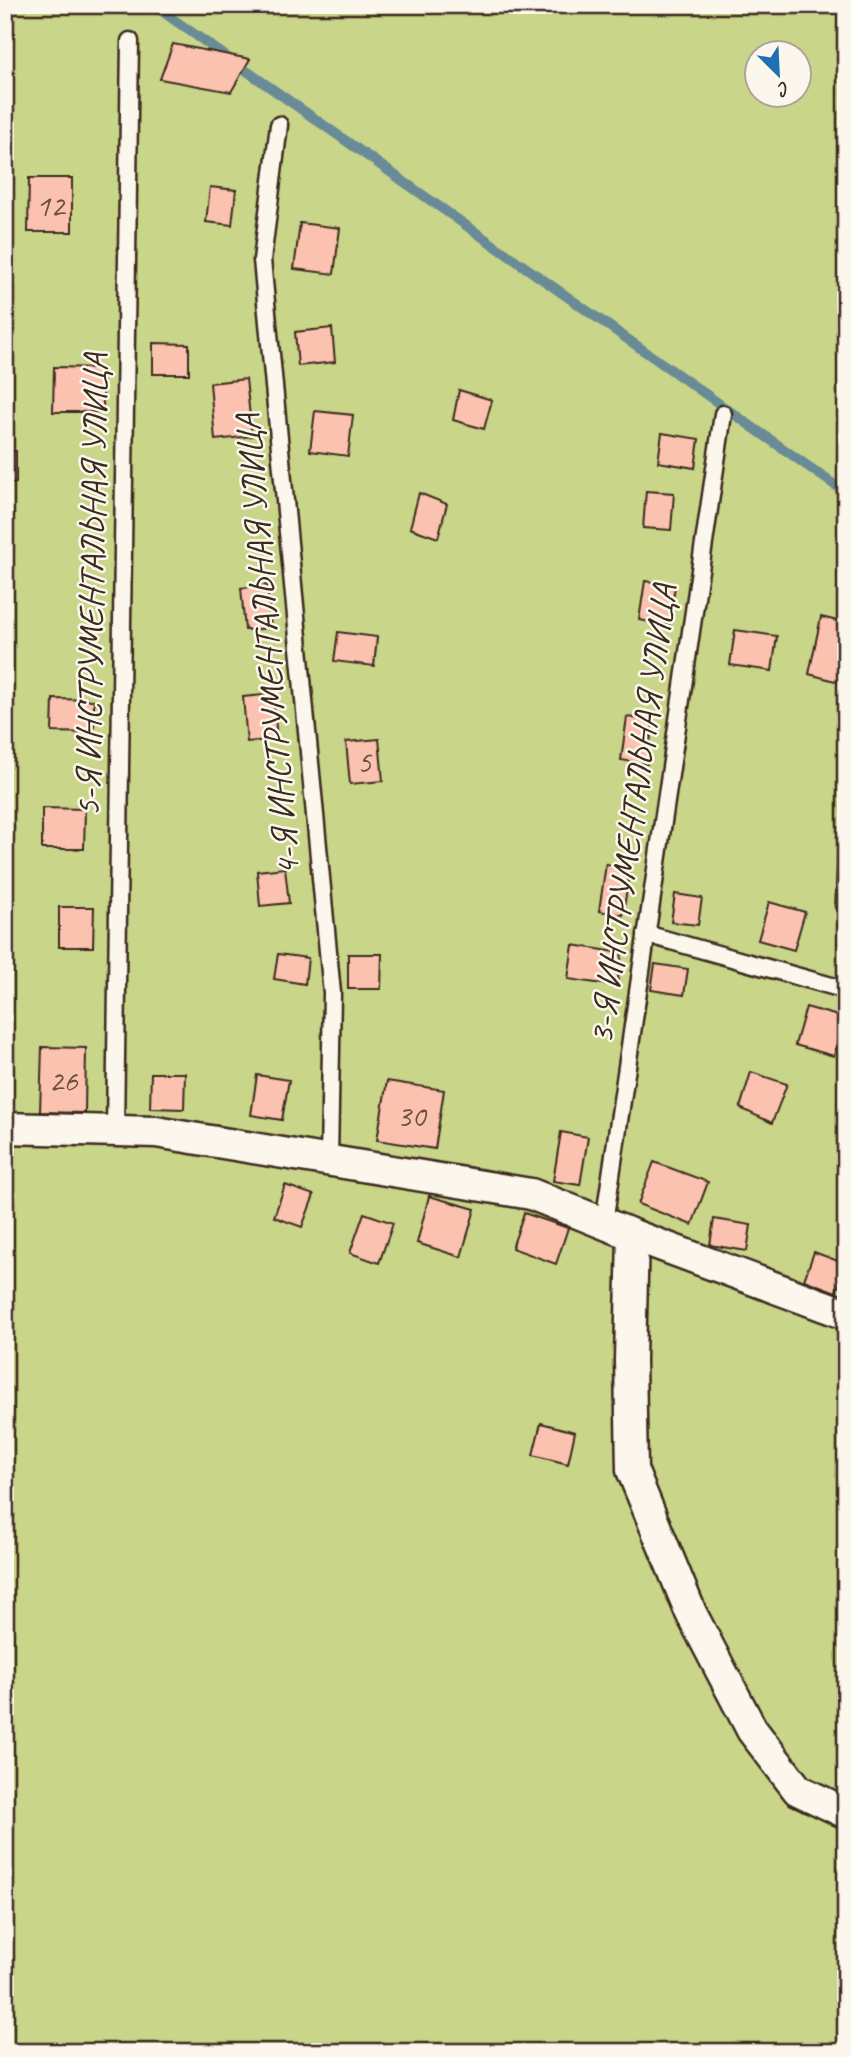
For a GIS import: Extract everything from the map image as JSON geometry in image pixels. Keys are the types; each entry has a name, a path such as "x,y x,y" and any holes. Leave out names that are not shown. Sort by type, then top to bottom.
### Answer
{"street":[{"path":"5,1128 156,1132 531,1194 846,1314"},
{"path":"633,1235 630,1360 632,1470 691,1613 752,1730 798,1790 846,1813"}],"lane":[{"name":"5-Я ИНСТРУМЕНТАЛЬНАЯ УЛИЦА","path":"115,1131 130,41"},
{"name":"4-Я ИНСТРУМЕНТАЛЬНАЯ УЛИЦА","path":"279,125 261,260 332,993 329,1160"},
{"name":"3-Я ИНСТРУМЕНТАЛЬНАЯ УЛИЦА","path":"604,1223 723,414"},
{"path":"646,934 846,989"}],"green space":[{"path":"5,5 846,5 846,2052 5,2052"}],"building":[{"path":"173,44 250,59 231,92 160,79"},
{"path":"29,178 72,178 72,232 28,232"},
{"path":"210,187 236,190 232,225 206,222"},
{"path":"300,223 340,228 334,274 294,269"},
{"path":"332,328 335,362 298,366 295,332"},
{"path":"153,343 189,344 189,374 153,374"},
{"path":"54,367 103,368 103,412 53,412"},
{"path":"246,379 252,436 215,440 210,383"},
{"path":"459,390 492,400 484,429 453,420"},
{"path":"315,411 353,415 348,456 310,451"},
{"path":"662,433 699,439 695,468 658,462"},
{"path":"16,451 16,483 5,484 5,452"},
{"path":"646,491 674,493 671,530 643,528"},
{"path":"419,493 447,504 438,538 410,528"},
{"path":"645,581 675,586 669,625 639,620"},
{"path":"267,585 271,628 245,630 241,588"},
{"path":"821,617 846,623 846,684 809,674"},
{"path":"735,630 777,636 772,671 730,665"},
{"path":"338,632 377,637 374,666 334,661"},
{"path":"273,694 277,739 247,742 243,697"},
{"path":"53,699 94,700 94,733 52,732"},
{"path":"627,717 653,721 647,764 621,760"},
{"path":"379,739 383,781 350,784 346,742"},
{"path":"42,808 85,809 84,849 42,849"},
{"path":"838,845 846,847 846,909 835,908"},
{"path":"606,864 630,868 623,915 599,911"},
{"path":"285,868 289,903 260,906 257,871"},
{"path":"675,894 702,898 698,925 671,922"},
{"path":"769,902 805,912 794,950 758,940"},
{"path":"59,907 94,907 93,947 59,947"},
{"path":"573,945 622,953 617,986 568,979"},
{"path":"278,954 308,958 305,984 274,979"},
{"path":"348,954 382,954 381,989 348,989"},
{"path":"655,964 688,969 684,995 651,990"},
{"path":"806,1007 845,1018 834,1056 795,1045"},
{"path":"42,1047 86,1048 85,1113 40,1112"},
{"path":"751,1072 787,1084 772,1123 740,1108"},
{"path":"151,1073 185,1073 184,1109 150,1108"},
{"path":"257,1075 289,1080 282,1120 251,1115"},
{"path":"387,1081 444,1090 435,1149 377,1140"},
{"path":"561,1132 588,1137 580,1185 553,1181"},
{"path":"654,1162 708,1182 692,1225 638,1204"},
{"path":"285,1185 314,1195 302,1227 274,1217"},
{"path":"429,1196 475,1209 461,1257 417,1243"},
{"path":"364,1213 393,1223 379,1263 350,1253"},
{"path":"524,1213 568,1228 556,1264 512,1248"},
{"path":"714,1219 751,1225 747,1251 710,1245"},
{"path":"814,1252 846,1264 836,1292 804,1280"},
{"path":"541,1423 575,1432 568,1464 533,1455"}],"waterway":[{"path":"153,5 846,493"}]}
